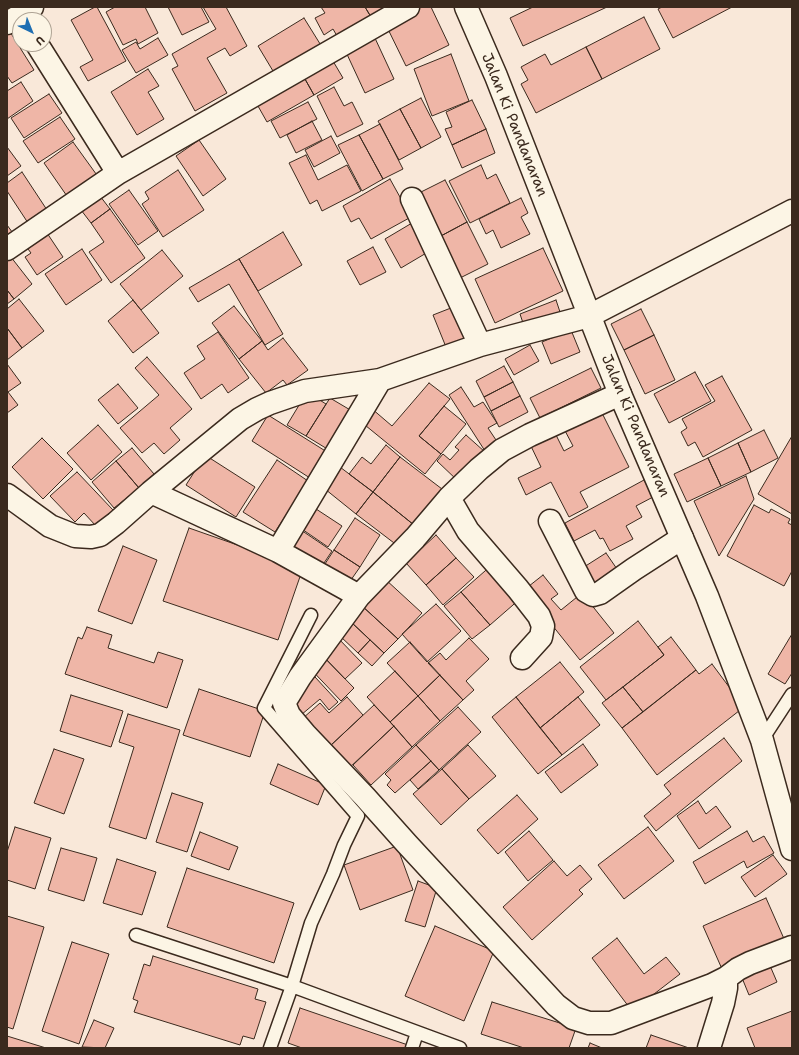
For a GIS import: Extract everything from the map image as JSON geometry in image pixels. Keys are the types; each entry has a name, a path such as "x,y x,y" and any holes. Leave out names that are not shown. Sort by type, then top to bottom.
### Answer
{"street":[{"path":"7,249 118,173 408,7"},
{"name":"Jalan Ki Pandanaran","path":"466,7 496,76 588,316 707,596 762,740 792,849"},
{"path":"42,52 118,173"},
{"path":"412,199 480,345"},
{"path":"7,495 50,526 75,536 91,537 100,535 240,419 257,409 305,391 380,380 480,345 588,316 792,211"},
{"path":"278,551 380,380"},
{"path":"620,394 530,435 502,450 479,469 449,498 415,538 359,596 300,678 284,703 289,715 314,744 365,797 556,1005 573,1018 589,1023 611,1023 712,985 750,963 792,947"},
{"path":"151,492 278,551 359,596"},
{"path":"449,498 468,531 518,588 538,616 543,626 541,637 522,658"},
{"path":"550,521 586,591 593,595 600,593 682,538"},
{"path":"709,1048 723,1003 726,978"}],"lane":[{"path":"270,1048 292,986 311,923 358,816 264,708 311,615"},
{"path":"762,740 792,694"},
{"path":"136,936 292,986 460,1048"},
{"path":"412,1048 418,1033"}],"building":[{"path":"97,7 126,61 88,81 80,67 93,60 71,20"},
{"path":"115,7 145,7 158,33 138,44 136,39 123,45 106,12"},
{"path":"168,7 201,7 209,22 182,35"},
{"path":"203,7 226,7 247,46 230,56 225,48 207,58 227,93 195,111 172,69 178,66 172,54 216,29"},
{"path":"321,7 365,7 371,17 337,36 333,29 324,35 315,18 325,13"},
{"path":"365,7 390,7 371,17"},
{"path":"417,7 431,7 449,45 406,66 385,23"},
{"path":"533,7 607,7 523,46 510,18"},
{"path":"662,7 732,7 673,38 658,9"},
{"path":"644,17 660,49 602,79 586,47"},
{"path":"304,18 322,47 276,76 258,46"},
{"path":"7,27 12,35 12,52 23,52 34,70 12,83 7,76"},
{"path":"374,36 394,79 365,93 345,50"},
{"path":"158,38 168,55 136,73 122,50 136,42 140,49"},
{"path":"586,47 602,79 536,113 521,84 528,80 521,67 545,54 551,65"},
{"path":"451,54 469,101 432,116 414,69"},
{"path":"330,56 343,78 314,95 301,72"},
{"path":"148,69 159,86 148,92 164,119 137,135 111,92"},
{"path":"301,72 314,95 267,122 254,99"},
{"path":"21,82 33,101 7,119 7,91"},
{"path":"334,87 344,106 352,102 363,124 337,137 317,96"},
{"path":"49,94 62,113 24,138 11,118"},
{"path":"421,98 441,137 421,148 400,109"},
{"path":"472,100 486,129 452,145 445,129 452,127 446,112"},
{"path":"308,102 317,119 280,138 271,121"},
{"path":"400,109 421,148 399,160 378,121"},
{"path":"60,117 75,139 38,163 23,141"},
{"path":"312,121 322,140 296,153 287,135"},
{"path":"380,124 403,169 383,179 359,135"},
{"path":"486,129 495,153 462,168 452,145"},
{"path":"359,135 383,179 362,191 338,145"},
{"path":"331,136 340,153 314,167 305,150"},
{"path":"199,140 226,179 203,196 176,156"},
{"path":"73,142 99,178 69,199 44,163"},
{"path":"7,147 21,166 7,176"},
{"path":"306,155 318,180 347,165 361,191 322,211 317,200 310,204 289,163"},
{"path":"481,165 487,179 496,174 510,203 470,223 449,181"},
{"path":"178,170 204,210 163,237 142,204 149,199 145,192"},
{"path":"22,172 49,213 30,226 7,191 7,183"},
{"path":"390,179 411,217 371,239 359,218 351,222 343,206"},
{"path":"445,180 467,222 439,237 417,194"},
{"path":"129,190 158,231 138,245 109,204"},
{"path":"100,196 110,209 91,223 81,210"},
{"path":"521,198 528,213 521,217 530,234 501,248 493,230 486,234 479,219"},
{"path":"110,209 145,258 111,283 89,252 104,242 91,223"},
{"path":"467,222 488,264 460,278 439,237"},
{"path":"412,223 428,252 401,268 385,239"},
{"path":"7,225 15,236 7,241"},
{"path":"43,227 63,257 37,275 25,257 31,253 22,241"},
{"path":"283,232 302,265 258,291 239,259"},
{"path":"373,247 386,272 360,285 347,261"},
{"path":"543,248 563,291 495,323 475,279"},
{"path":"82,249 102,280 66,305 45,274"},
{"path":"162,250 183,276 141,310 120,284"},
{"path":"7,252 32,284 14,299 7,290"},
{"path":"239,259 283,334 265,345 229,284 198,302 189,288"},
{"path":"7,290 14,299 7,304"},
{"path":"19,299 44,331 22,348 7,328 7,309"},
{"path":"133,300 159,333 133,353 108,321"},
{"path":"556,300 561,315 525,329 520,314"},
{"path":"234,306 262,341 239,359 212,323"},
{"path":"456,306 469,338 446,347 433,315"},
{"path":"641,309 654,335 624,350 611,324"},
{"path":"7,328 22,348 7,360"},
{"path":"571,330 580,352 551,364 542,342"},
{"path":"218,332 249,378 228,393 222,384 201,399 184,373 205,359 197,346"},
{"path":"654,335 675,380 645,394 624,350"},
{"path":"283,338 308,370 287,385 283,380 266,393 239,359 262,341 268,350"},
{"path":"530,345 539,361 514,375 505,359"},
{"path":"147,357 192,409 170,428 180,440 164,454 154,443 142,453 120,428 159,395 135,368"},
{"path":"7,364 21,383 8,392 18,405 7,413"},
{"path":"504,366 513,382 484,397 476,381"},
{"path":"591,368 601,388 540,418 530,398"},
{"path":"695,372 711,401 669,423 654,394"},
{"path":"722,376 752,430 703,457 695,442 688,446 681,432 687,428 682,419 715,401 705,385"},
{"path":"513,382 520,396 491,411 484,397"},
{"path":"429,383 450,399 419,436 441,454 425,474 360,421 371,408 392,426"},
{"path":"118,384 138,408 118,424 98,400"},
{"path":"461,387 474,407 483,402 497,423 488,428 498,443 485,451 449,395"},
{"path":"307,392 326,404 306,436 287,425"},
{"path":"520,396 528,412 499,427 491,411"},
{"path":"330,398 352,411 329,450 306,436"},
{"path":"444,406 466,424 441,454 419,436"},
{"path":"599,407 629,467 580,492 588,507 569,517 551,482 526,495 518,478 541,467 529,442 553,429 564,451 573,446 562,425"},
{"path":"268,415 327,452 310,478 252,441"},
{"path":"98,425 122,452 91,480 67,453"},
{"path":"764,430 778,458 751,472 738,443"},
{"path":"466,435 485,452 458,481 437,461 443,454 450,460 459,450 455,447"},
{"path":"792,436 792,514 758,494"},
{"path":"42,438 73,469 43,499 12,467"},
{"path":"738,443 751,472 721,486 708,458"},
{"path":"386,445 400,457 373,492 349,474 362,457 371,464"},
{"path":"132,448 154,474 139,488 116,461"},
{"path":"205,455 255,487 236,517 186,485"},
{"path":"400,457 442,489 414,525 373,492"},
{"path":"708,458 721,486 687,502 674,474"},
{"path":"277,460 308,481 275,532 243,512"},
{"path":"116,461 139,488 114,508 92,482"},
{"path":"336,464 373,492 356,514 320,485"},
{"path":"77,472 113,510 96,526 84,513 75,522 50,496"},
{"path":"746,476 754,499 719,556 694,501"},
{"path":"644,480 653,497 636,506 642,517 626,526 633,539 610,551 603,538 600,539 595,530 574,541 565,523"},
{"path":"373,492 414,525 398,546 356,514"},
{"path":"310,505 342,526 328,547 296,525"},
{"path":"754,505 769,513 771,509 790,519 788,523 792,525 792,571 784,586 727,556"},
{"path":"355,518 380,535 360,567 334,550"},
{"path":"189,528 303,568 278,640 163,601"},
{"path":"298,528 332,551 318,572 284,549"},
{"path":"436,535 456,558 426,585 406,563"},
{"path":"123,546 157,560 132,624 98,611"},
{"path":"334,550 360,567 346,587 321,570"},
{"path":"606,553 617,569 595,583 584,567"},
{"path":"456,558 474,577 443,605 426,585"},
{"path":"493,564 521,598 490,625 461,592"},
{"path":"543,575 558,594 551,599 561,610 582,593 614,633 580,660 524,590"},
{"path":"385,579 422,613 398,639 361,605"},
{"path":"461,592 490,625 472,639 444,606"},
{"path":"436,604 461,631 427,662 402,634"},
{"path":"361,605 398,639 384,653 348,619"},
{"path":"638,621 664,655 606,700 580,667"},
{"path":"352,623 370,640 358,653 340,636"},
{"path":"87,627 112,635 108,648 154,663 158,652 183,660 167,708 65,674 78,637 82,639"},
{"path":"792,634 792,673 785,684 768,674"},
{"path":"337,637 362,663 345,679 320,653"},
{"path":"671,637 696,670 643,712 623,687 664,655 658,647"},
{"path":"469,638 489,659 466,681 474,690 463,700 428,663 440,653 446,660"},
{"path":"370,640 384,653 372,666 358,653"},
{"path":"410,642 440,675 418,696 387,663"},
{"path":"317,650 354,688 341,701 304,662"},
{"path":"560,662 584,692 540,728 516,697"},
{"path":"712,664 744,707 657,775 622,728 696,670 699,674"},
{"path":"395,671 418,696 390,722 367,697"},
{"path":"440,675 463,700 440,721 418,696"},
{"path":"315,677 338,702 329,710 320,699 301,715 288,701"},
{"path":"623,687 643,712 622,728 602,703"},
{"path":"199,689 265,711 250,757 183,735"},
{"path":"71,695 123,711 111,747 60,731"},
{"path":"418,696 440,721 412,747 390,722"},
{"path":"347,697 363,715 329,747 302,719 320,703 329,713"},
{"path":"516,697 562,755 538,774 492,717"},
{"path":"578,697 600,725 562,755 540,728"},
{"path":"374,705 394,726 348,769 329,747"},
{"path":"458,707 481,732 439,770 416,745"},
{"path":"128,714 180,730 146,839 109,827 134,747 119,742"},
{"path":"394,726 412,747 371,785 353,765"},
{"path":"724,738 742,761 656,831 644,816 671,794 664,785"},
{"path":"583,744 598,765 561,793 545,772"},
{"path":"416,745 431,761 395,793 387,785 391,780 385,774"},
{"path":"468,745 496,776 469,799 442,769"},
{"path":"54,749 84,759 64,814 34,803"},
{"path":"431,761 439,770 418,789 410,780"},
{"path":"278,764 326,785 318,805 270,784"},
{"path":"442,769 469,799 441,825 413,794"},
{"path":"172,793 203,803 187,852 156,842"},
{"path":"517,795 538,819 498,854 477,830"},
{"path":"698,801 706,814 716,806 731,827 699,849 677,816"},
{"path":"15,827 51,838 35,889 7,880 7,852"},
{"path":"648,827 674,861 624,899 598,865"},
{"path":"529,831 553,860 528,881 505,852"},
{"path":"747,831 753,842 764,836 774,853 747,868 744,861 705,884 693,862"},
{"path":"200,832 238,847 229,870 191,856"},
{"path":"397,846 413,890 360,910 344,865"},
{"path":"61,848 97,858 84,901 48,890"},
{"path":"773,855 787,874 755,897 741,877"},
{"path":"117,859 156,872 142,915 103,903"},
{"path":"554,861 567,876 580,865 592,879 579,890 583,894 532,940 503,907"},
{"path":"187,868 294,903 274,963 167,927"},
{"path":"418,881 437,888 425,927 405,921"},
{"path":"766,898 785,941 722,969 703,926"},
{"path":"7,916 44,927 13,1029 7,1027"},
{"path":"435,926 494,951 464,1021 405,996"},
{"path":"617,938 644,974 666,957 680,974 632,1011 592,958"},
{"path":"72,942 109,954 79,1044 42,1031"},
{"path":"153,956 258,989 255,999 266,1002 254,1039 243,1036 240,1045 134,1012 138,1001 133,999 144,964 150,966"},
{"path":"768,961 777,982 749,995 740,973"},
{"path":"492,1002 576,1028 569,1048 524,1048 481,1034"},
{"path":"300,1008 408,1045 407,1048 302,1048 288,1043"},
{"path":"792,1011 792,1048 755,1048 747,1028"},
{"path":"94,1020 114,1028 105,1048 82,1047"},
{"path":"651,1035 689,1048 646,1048"},
{"path":"7,1036 46,1048 7,1048"},
{"path":"590,1043 602,1048 588,1048"}]}
